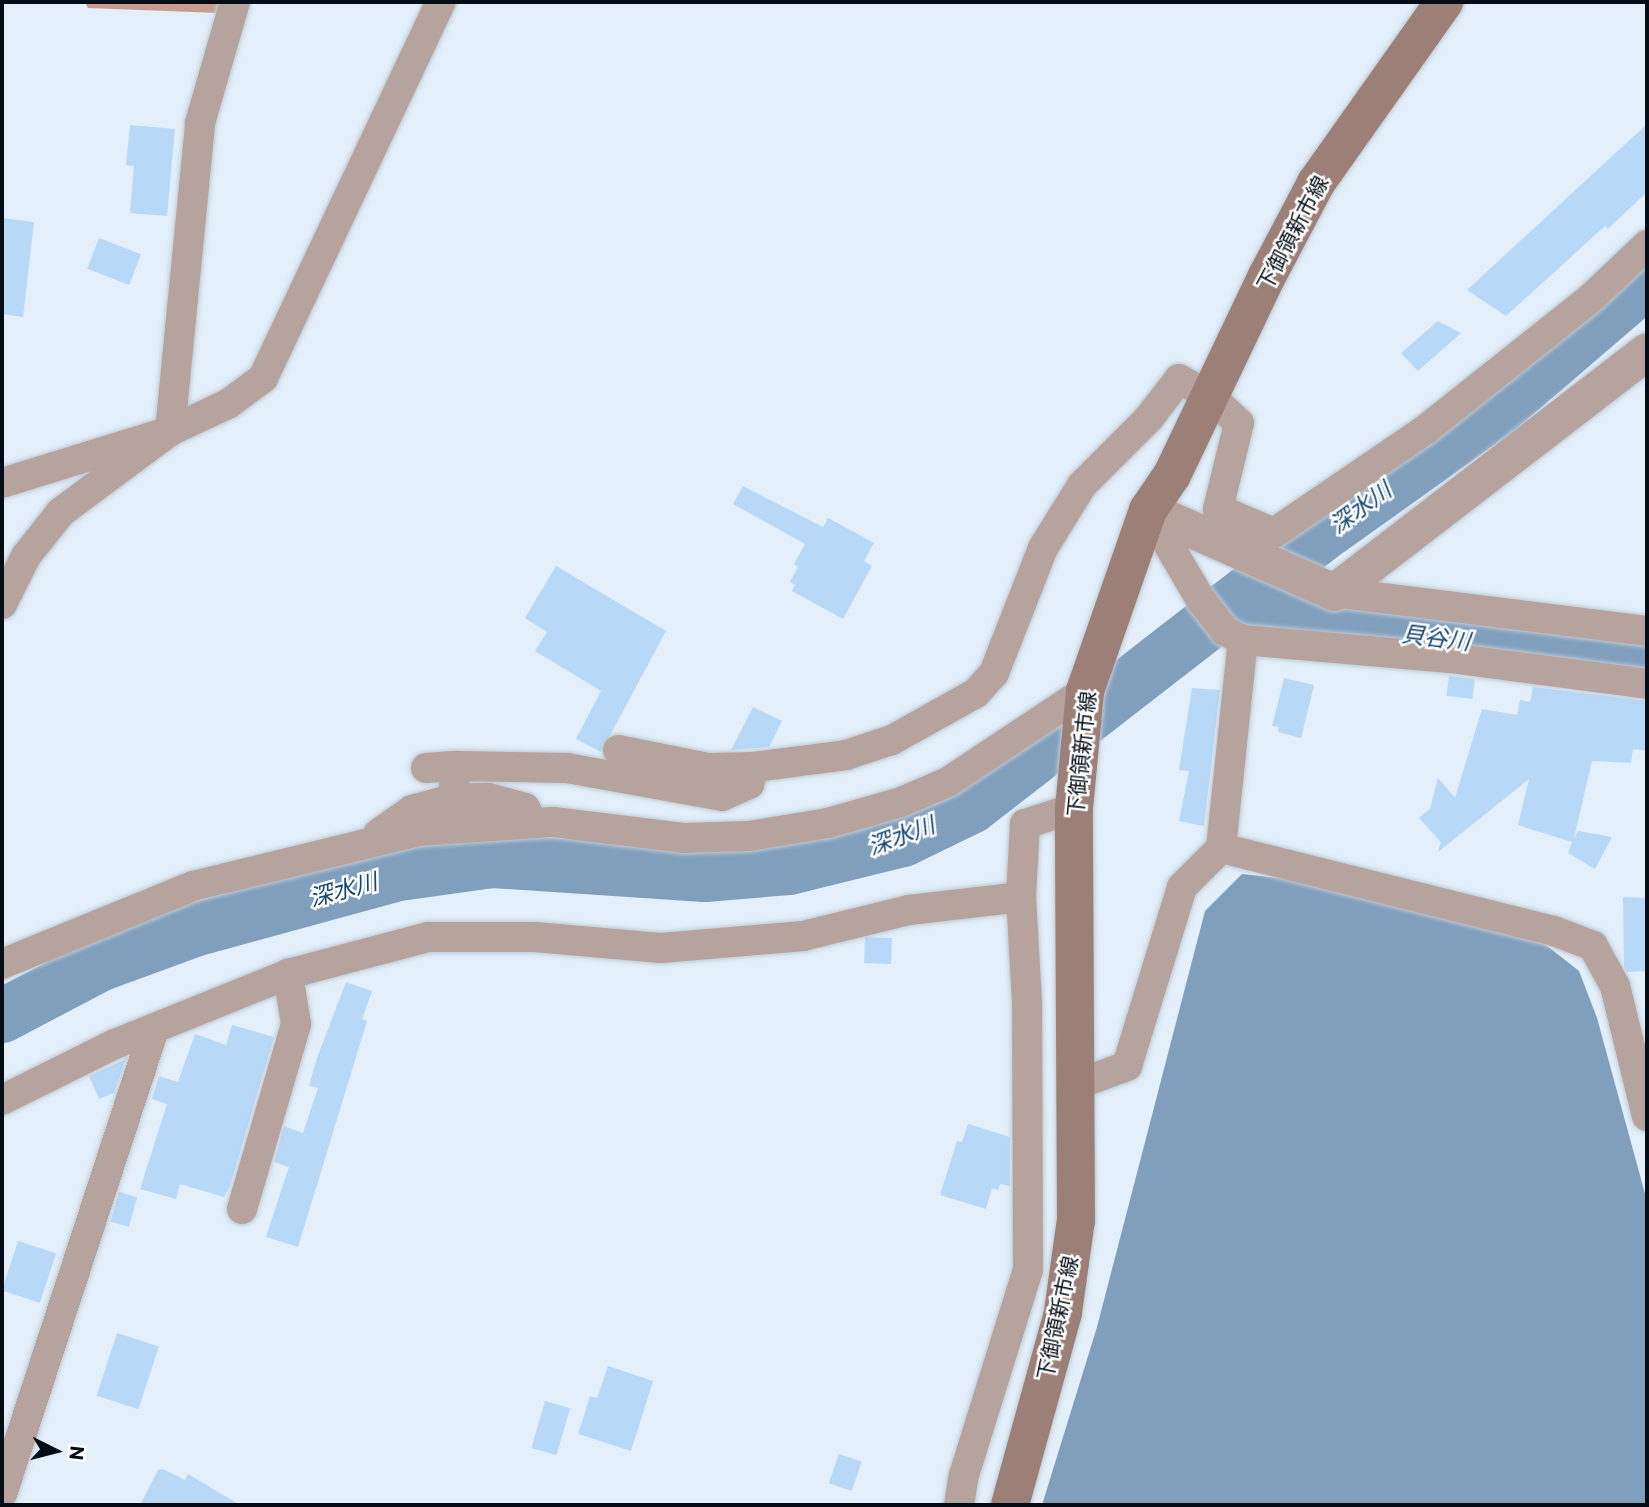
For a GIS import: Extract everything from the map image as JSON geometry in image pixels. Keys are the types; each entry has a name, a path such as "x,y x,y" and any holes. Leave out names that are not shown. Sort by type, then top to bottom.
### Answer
{"main road":[{"name":"下御領新市線","path":"1010,1505 1063,1312 1076,1220 1073,1086 1074,808 1085,691 1148,510 1172,475 1316,183 1444,2"}],"street":[{"path":"2,604 26,556 61,512 170,431 200,123 235,2"},
{"path":"2,483 170,431 228,404 263,379 441,2"},
{"path":"618,750 708,768 754,767 846,755 892,740 976,693 994,673 1043,548 1082,485 1149,418 1179,379 1212,397 1240,423 1218,509 1274,533 1425,430 1592,297 1647,245"},
{"path":"1319,586 1647,351"},
{"path":"1148,510 1319,586 1647,631"},
{"path":"1148,510 1201,600 1234,635 1450,658 1647,684"},
{"path":"1073,1086 1127,1066 1182,887 1221,848 1234,635"},
{"path":"2,964 193,886 369,839 474,825 533,822 683,838 749,836 828,823 901,802 948,782 1085,691"},
{"path":"452,799 457,766"},
{"path":"426,768 567,768 722,796 749,784 754,767"},
{"path":"369,839 412,810 452,799 488,798 525,808 533,822"},
{"path":"959,1505 964,1475 1028,1270 1027,1003 1021,897 1025,824 1074,808"},
{"path":"1221,848 1554,931 1593,946 1615,986 1647,1116"},
{"path":"2,1100 154,1028 288,974 428,937 535,937 673,947 803,936 909,910 1021,897"},
{"path":"243,1209 296,1024 288,974"},
{"path":"2,1494 154,1028"}],"shaded area":[{"path":"85,2 222,2 218,13 88,8"}],"water":[{"path":"1242,874 1296,880 1491,929 1546,945 1579,971 1597,1018 1647,1201 1647,1505 1042,1505 1097,1327 1205,911"}],"building":[{"path":"1647,124 1647,192 1608,229 1605,226 1506,316 1467,290"},
{"path":"130,125 175,129 167,216 130,213 134,166 126,165"},
{"path":"2,218 34,222 23,317 2,314"},
{"path":"99,238 141,254 129,285 87,269"},
{"path":"1438,321 1461,333 1418,371 1401,353"},
{"path":"743,486 823,527 828,518 874,543 864,561 872,566 843,619 792,591 795,585 790,582 798,567 794,564 805,544 733,504"},
{"path":"556,566 666,631 601,752 576,739 601,691 535,651 547,632 525,618"},
{"path":"1449,676 1475,679 1472,699 1447,696"},
{"path":"1284,678 1314,685 1301,738 1278,732 1279,727 1272,726"},
{"path":"1533,687 1647,701 1647,751 1633,749 1631,763 1592,761 1574,838 1578,831 1612,837 1595,869 1568,853 1572,842 1518,825 1529,779 1438,852 1441,842 1419,818 1430,809 1438,778 1455,798 1482,709 1517,715 1520,700 1530,702"},
{"path":"1192,688 1220,690 1204,826 1179,821 1189,771 1179,770"},
{"path":"753,707 782,721 769,747 731,750"},
{"path":"1623,897 1647,898 1647,971 1627,972 1624,966"},
{"path":"865,937 892,938 891,964 864,963"},
{"path":"346,982 372,991 362,1019 367,1021 298,1247 266,1237 289,1167 274,1162 284,1126 303,1133 318,1088 309,1086"},
{"path":"232,1025 274,1037 230,1186 224,1197 180,1184 176,1199 140,1189 167,1104 152,1099 159,1076 178,1082 195,1034 226,1045"},
{"path":"126,1059 114,1093 99,1099 89,1076"},
{"path":"968,1124 1010,1137 1010,1186 1000,1184 998,1190 992,1188 986,1209 940,1195 957,1141 962,1142"},
{"path":"119,1192 137,1197 129,1227 110,1222"},
{"path":"18,1241 56,1253 40,1303 2,1290"},
{"path":"117,1333 159,1347 138,1409 97,1396"},
{"path":"608,1366 653,1381 631,1451 578,1434 590,1396 597,1398"},
{"path":"545,1401 570,1408 556,1455 531,1448"},
{"path":"839,1454 862,1462 852,1491 829,1483"},
{"path":"163,1469 185,1480 188,1474 240,1505 140,1505 158,1470"}],"waterway":[{"name":"深水川","path":"2,1016 99,965 194,930 399,874 492,861 705,875 789,868 903,840 971,807 1330,529 1498,409 1647,281"},
{"name":"貝谷川","path":"1225,609 1647,665"}]}
